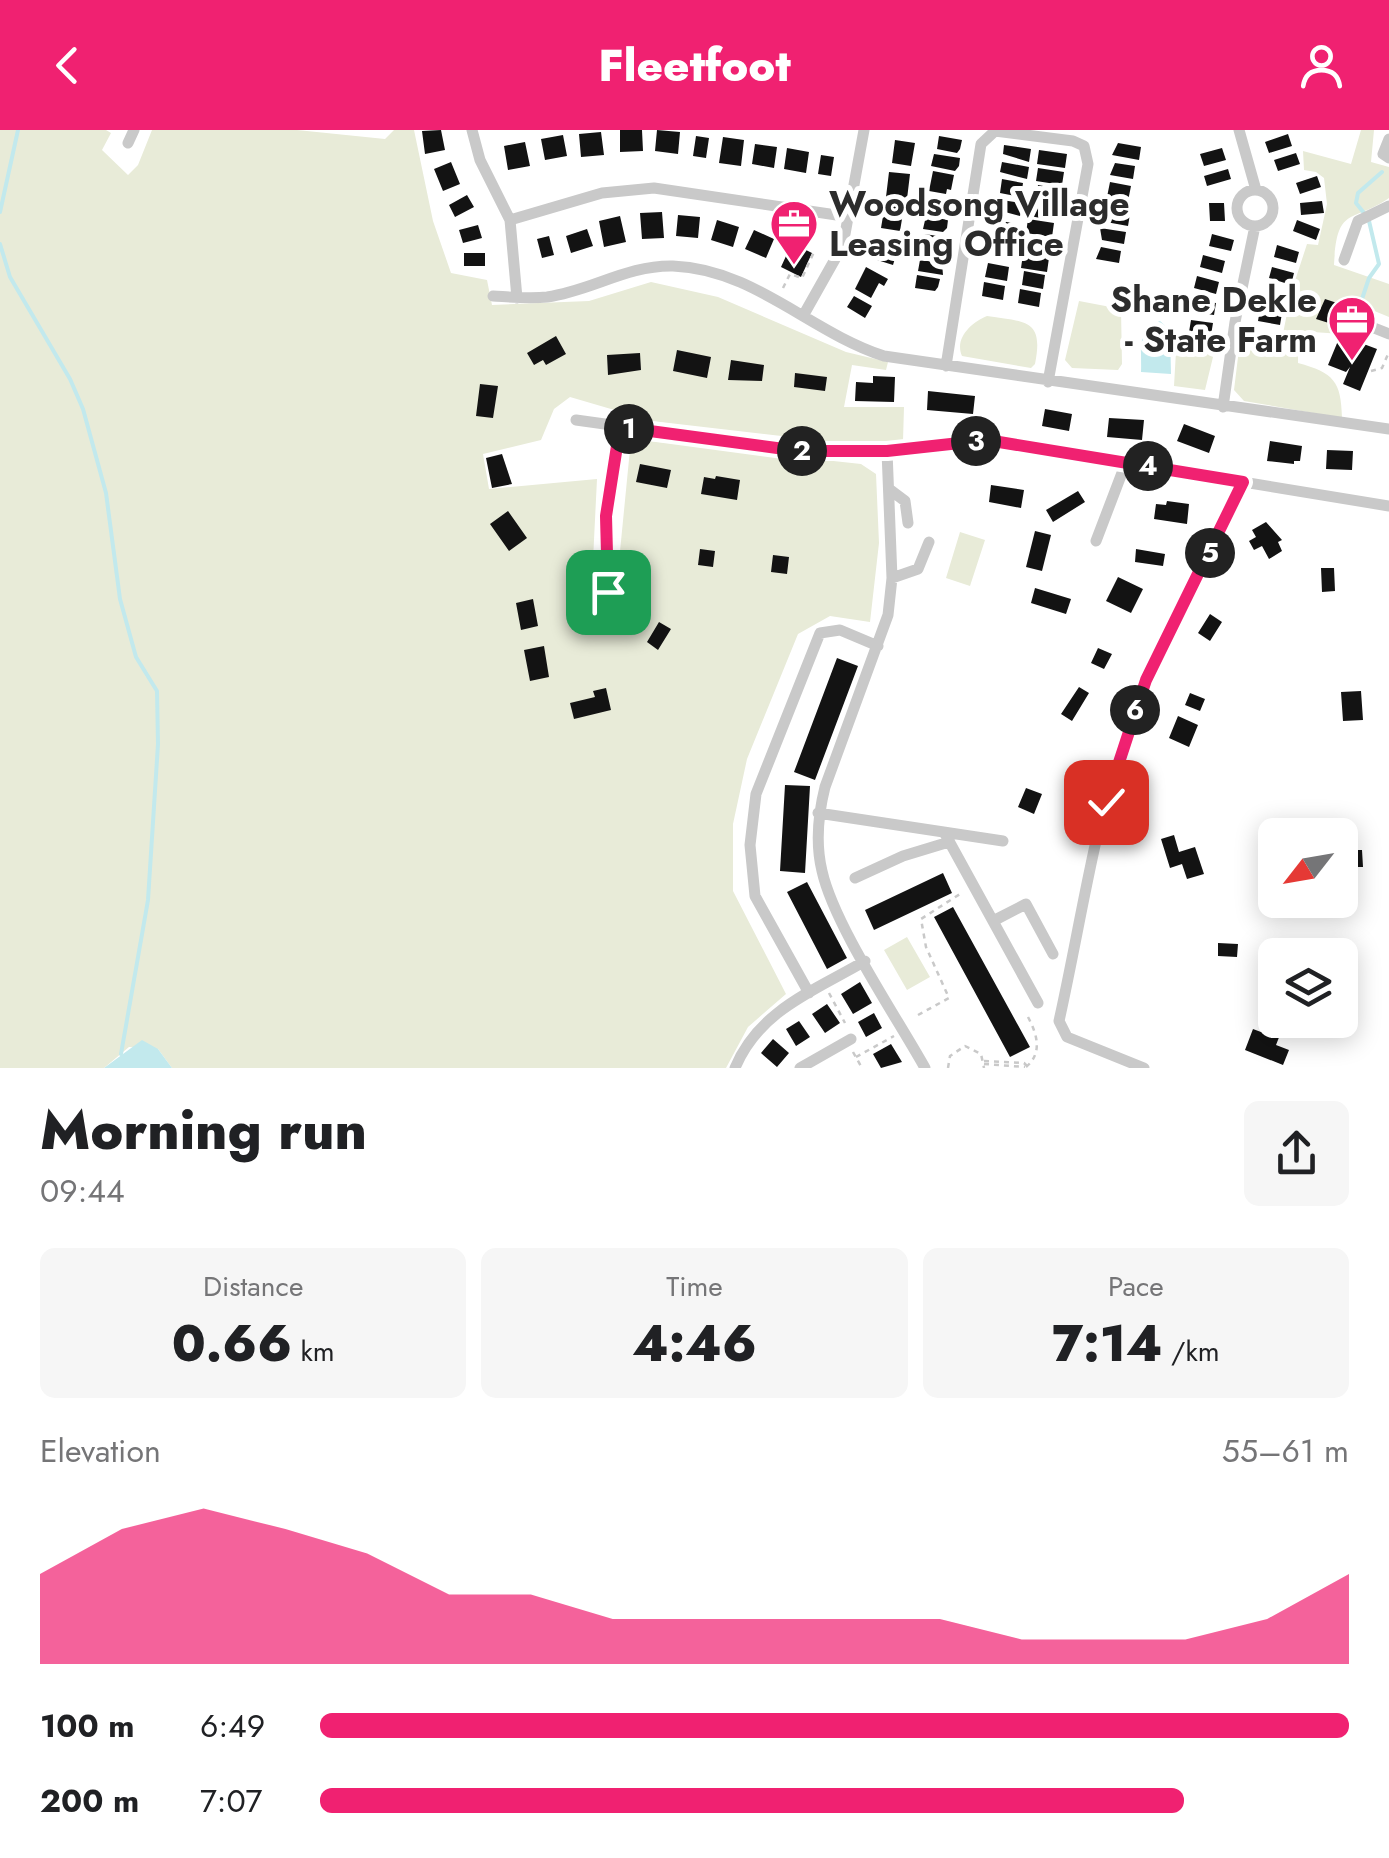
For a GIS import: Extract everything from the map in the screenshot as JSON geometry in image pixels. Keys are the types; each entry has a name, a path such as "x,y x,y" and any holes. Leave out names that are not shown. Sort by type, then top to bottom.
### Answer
{"street":[{"path":"128,143 134,130"},
{"path":"472,130 480,160 510,220 516,298"},
{"path":"803,316 843,246 864,130"},
{"path":"1239,130 1256,190 1271,199 1273,211 1266,222 1255,226 1245,222 1238,208 1245,194 1256,190"},
{"path":"946,366 981,144 995,131 1037,133 1084,146 1088,164 1048,382"},
{"path":"1389,138 1383,154 1389,158"},
{"path":"510,220 597,195 654,188 850,216"},
{"path":"1344,260 1358,221 1389,206"},
{"path":"1223,407 1255,226"},
{"path":"493,296 546,297 619,273 672,266 703,269 745,282 844,341 873,353 1048,382 1389,429"},
{"path":"1359,322 1389,334"},
{"path":"576,420 799,451 887,451 987,440 1389,506"},
{"path":"609,599 606,516 620,427"},
{"path":"887,451 892,578 888,615 818,813 822,874 864,960 925,1068"},
{"path":"1096,540 1125,465"},
{"path":"1144,1068 1067,1037 1058,1021 1086,874 1120,753 1159,652 1243,482"},
{"path":"889,489 905,500 908,523"},
{"path":"892,578 918,569 929,542"},
{"path":"809,993 755,896 750,845 756,794 816,638 826,630 840,630 878,646"},
{"path":"818,813 946,837 1004,841"},
{"path":"855,878 946,837"},
{"path":"946,837 1038,1002"},
{"path":"992,921 1026,904 1052,954"},
{"path":"734,1068 742,1050 765,1020 864,960"},
{"path":"800,1068 851,1039"}],"path":[{"path":"783,288 791,271 802,278 814,252"},
{"path":"1371,372 1382,368 1389,352"},
{"path":"918,1015 949,998 920,932 921,919 960,894"},
{"path":"829,994 845,1023"},
{"path":"948,1068 950,1056 965,1046 977,1050 984,1064 1027,1067 1038,1044 1028,1017"},
{"path":"862,1068 855,1056 894,1036"}],"green space":[{"path":"0,130 106,130 111,133 102,150 128,175 138,165 152,130 297,130 385,139 394,130 414,130 433,221 451,273 487,280 492,305 589,301 651,282 718,297 846,352 888,362 886,370 852,365 844,407 904,407 903,441 842,443 652,421 570,397 554,409 541,440 483,454 489,489 597,479 591,601 607,627 624,620 630,604 617,582 631,439 861,464 876,474 879,543 870,622 830,616 798,634 747,759 733,824 733,891 786,994 748,1027 726,1068 172,1068 158,1049 129,1047 104,1068 0,1068"},
{"path":"1361,130 1374,130 1371,162 1389,167 1389,198 1343,224 1334,265 1389,284 1389,317 1355,303 1342,334 1298,331 1298,363 1333,380 1340,395 1342,418 1244,401 1234,390 1239,349 1279,354 1291,293 1307,244 1318,245 1327,204 1324,178 1304,170 1303,151 1351,164"},
{"path":"1079,301 1121,309 1122,364 1118,370 1072,368 1065,360"},
{"path":"987,316 1029,325 1037,338 1035,364 1031,368 962,356 960,343 966,332"},
{"path":"1177,334 1210,337 1213,357 1205,390 1174,386"},
{"path":"960,532 985,540 970,586 946,578"},
{"path":"907,937 930,977 907,990 884,950"}],"water":[{"path":"1160,321 1170,330 1171,374 1141,372 1144,335"},
{"path":"142,1040 158,1049 172,1068 104,1068"}],"building":[{"path":"441,130 445,150 425,154 422,131"},
{"path":"620,130 642,130 643,151 620,152"},
{"path":"657,130 680,132 678,154 655,151"},
{"path":"601,132 604,155 581,157 579,134"},
{"path":"1288,134 1292,146 1269,153 1265,142"},
{"path":"563,135 567,156 545,160 541,139"},
{"path":"696,136 709,138 706,158 693,156"},
{"path":"939,136 962,140 957,153 937,149"},
{"path":"723,137 744,140 741,166 719,163"},
{"path":"895,140 915,143 911,166 892,163"},
{"path":"525,142 530,166 508,170 504,146"},
{"path":"1118,143 1141,147 1139,160 1112,155"},
{"path":"755,144 777,147 774,168 752,164"},
{"path":"1004,145 1031,149 1029,162 1003,154"},
{"path":"787,148 809,152 806,173 784,169"},
{"path":"1222,148 1226,160 1204,166 1200,154"},
{"path":"1039,150 1067,154 1065,168 1037,164"},
{"path":"1296,153 1300,164 1278,171 1274,160"},
{"path":"934,154 960,158 959,166 955,171 931,166"},
{"path":"821,155 834,157 831,176 818,174"},
{"path":"451,162 460,184 443,191 434,169"},
{"path":"1002,162 1029,167 1027,179 1000,172"},
{"path":"1115,163 1135,166 1133,179 1110,175"},
{"path":"1038,168 1064,172 1062,185 1036,181"},
{"path":"1228,169 1231,179 1207,186 1204,176"},
{"path":"933,171 954,175 951,190 947,189 946,194 929,191"},
{"path":"889,172 910,174 907,199 886,197"},
{"path":"1317,176 1321,187 1300,194 1296,183"},
{"path":"1002,179 1023,183 1021,197 1000,193"},
{"path":"1110,182 1131,186 1127,206 1111,203 1112,198 1107,197"},
{"path":"1038,185 1059,189 1057,203 1036,199"},
{"path":"467,195 474,207 455,217 449,205"},
{"path":"928,198 950,202 949,210 945,214 925,211"},
{"path":"995,199 1022,203 1020,216 994,209"},
{"path":"1322,201 1324,213 1301,215 1300,203"},
{"path":"1032,203 1058,207 1056,221 1030,216"},
{"path":"1209,203 1224,203 1225,221 1210,221"},
{"path":"885,204 904,207 900,231 881,228"},
{"path":"1105,210 1130,214 1128,226 1106,222"},
{"path":"662,212 664,238 642,239 640,213"},
{"path":"678,215 700,217 698,238 676,236"},
{"path":"620,216 626,242 604,247 599,221"},
{"path":"926,216 948,220 947,228 943,232 923,229"},
{"path":"1028,219 1054,223 1052,237 1026,233"},
{"path":"717,220 739,227 733,247 711,240"},
{"path":"996,220 1017,224 1014,238 993,234"},
{"path":"1297,220 1320,229 1316,240 1293,231"},
{"path":"478,225 482,238 463,243 459,230"},
{"path":"1100,228 1126,232 1124,244 1102,240"},
{"path":"587,229 593,246 571,253 566,236"},
{"path":"754,230 774,239 766,258 745,249"},
{"path":"924,234 945,237 937,257 921,254"},
{"path":"1212,234 1234,240 1231,251 1209,246"},
{"path":"549,236 554,255 542,258 537,239"},
{"path":"1030,237 1051,240 1048,254 1027,251"},
{"path":"880,239 899,245 893,265 874,259"},
{"path":"988,242 1015,247 1013,259 986,252"},
{"path":"792,243 812,253 801,277 781,267"},
{"path":"1277,245 1299,252 1296,263 1274,257"},
{"path":"1101,247 1121,251 1119,263 1096,259"},
{"path":"464,253 485,253 485,266 464,266"},
{"path":"1023,254 1049,258 1047,272 1021,268"},
{"path":"1203,255 1225,261 1222,273 1200,267"},
{"path":"920,260 942,263 943,275 918,271"},
{"path":"988,263 1009,267 1007,281 985,277"},
{"path":"866,267 888,279 884,286 879,283 871,298 855,289"},
{"path":"1272,267 1294,273 1291,285 1269,278"},
{"path":"1024,271 1045,275 1043,289 1022,285"},
{"path":"917,275 940,279 938,287 935,291 915,288"},
{"path":"1197,276 1219,282 1216,294 1194,288"},
{"path":"984,282 1005,286 1003,300 982,296"},
{"path":"1267,287 1289,293 1286,305 1264,299"},
{"path":"1020,289 1041,293 1039,307 1018,303"},
{"path":"854,296 872,306 865,318 847,307"},
{"path":"1325,299 1337,303 1332,324 1316,319"},
{"path":"1193,300 1216,303 1214,315 1192,312"},
{"path":"1260,309 1282,313 1280,325 1258,321"},
{"path":"1191,320 1213,323 1211,335 1189,332"},
{"path":"1257,331 1282,335 1280,347 1255,343"},
{"path":"556,336 566,354 546,365 543,360 534,365 527,353"},
{"name":"Shane Dekle - State Farm","path":"1340,336 1357,342 1352,354 1356,356 1361,343 1377,349 1360,391 1343,384 1350,367 1346,372 1328,365"},
{"path":"677,350 711,357 707,378 673,371"},
{"path":"640,353 641,370 608,375 607,355"},
{"path":"731,360 764,365 762,381 728,380"},
{"path":"795,373 827,377 825,391 794,387"},
{"path":"873,376 895,377 894,402 855,401 856,382 873,383"},
{"path":"480,384 498,386 493,418 476,416"},
{"path":"928,391 975,396 973,414 927,410"},
{"path":"1045,409 1072,414 1069,431 1042,426"},
{"path":"1109,418 1144,420 1142,440 1107,437"},
{"path":"1184,424 1215,436 1209,453 1177,441"},
{"path":"1270,441 1302,446 1300,461 1267,461"},
{"path":"1327,450 1353,451 1352,470 1326,469"},
{"path":"502,454 512,484 492,488 486,458"},
{"path":"640,464 671,470 667,488 636,482"},
{"path":"704,477 740,480 737,500 701,494"},
{"path":"991,485 1024,490 1021,508 989,502"},
{"path":"1078,491 1085,502 1053,522 1046,510"},
{"path":"1167,501 1189,504 1187,524 1154,519 1156,504 1166,505"},
{"path":"508,511 527,538 509,551 490,524"},
{"path":"1266,522 1282,540 1278,542 1282,551 1269,559 1262,546 1254,550 1249,541 1256,537 1252,530"},
{"path":"1035,531 1051,535 1042,571 1026,567"},
{"path":"700,549 715,551 713,567 698,565"},
{"path":"1136,549 1165,554 1163,566 1135,562"},
{"path":"773,555 789,557 787,574 771,572"},
{"path":"1321,568 1334,568 1335,591 1322,592"},
{"path":"1118,577 1143,589 1131,613 1106,601"},
{"path":"1035,588 1071,599 1066,614 1031,603"},
{"path":"533,599 538,626 521,630 516,603"},
{"path":"1210,614 1222,622 1210,641 1198,633"},
{"path":"659,622 671,629 658,650 647,642"},
{"path":"544,646 549,677 530,681 524,650"},
{"path":"1098,648 1112,654 1104,669 1091,663"},
{"path":"837,658 858,666 815,780 794,772"},
{"path":"1079,687 1089,693 1072,721 1061,714"},
{"path":"606,688 611,710 574,719 570,703 595,697 593,691"},
{"path":"1361,691 1363,720 1343,721 1341,692"},
{"path":"1190,693 1205,699 1200,711 1185,705"},
{"path":"1178,716 1198,725 1189,747 1169,738"},
{"path":"785,785 810,786 805,873 780,871"},
{"path":"1026,788 1042,794 1034,814 1018,807"},
{"path":"1174,835 1179,852 1195,847 1204,874 1187,879 1182,864 1170,868 1161,839"},
{"path":"1358,850 1362,850 1363,867 1358,867"},
{"path":"943,873 952,893 874,930 865,910"},
{"path":"807,882 847,958 827,969 787,892"},
{"path":"953,907 1030,1047 1010,1057 934,917"},
{"path":"1218,943 1238,944 1237,957 1218,956"},
{"path":"860,982 872,1003 853,1014 841,994"},
{"path":"827,1004 840,1023 825,1033 812,1014"},
{"path":"874,1013 882,1028 866,1037 858,1022"},
{"path":"799,1021 810,1037 796,1046 786,1029"},
{"path":"1253,1029 1258,1031 1258,1038 1279,1038 1276,1045 1289,1050 1283,1065 1245,1050"},
{"path":"773,1039 789,1053 777,1067 761,1053"},
{"path":"891,1044 902,1062 881,1068 873,1054"}],"waterway":[{"path":"0,212 18,130"},
{"path":"1364,213 1356,203 1358,193 1382,172"},
{"path":"1362,299 1379,264 1369,221"},
{"path":"0,244 10,277 70,379 83,409 106,493 120,599 136,657 157,691 158,744 148,900 121,1054"}],"place":[{"name":"Woodsong Village Leasing Office","path":"794,266"},
{"name":"Shane Dekle - State Farm","path":"1352,362"}],"route":[{"path":"608,592 606,516 620,427 799,451 887,451 987,440 1243,482 1146,680 1106,802"}]}
